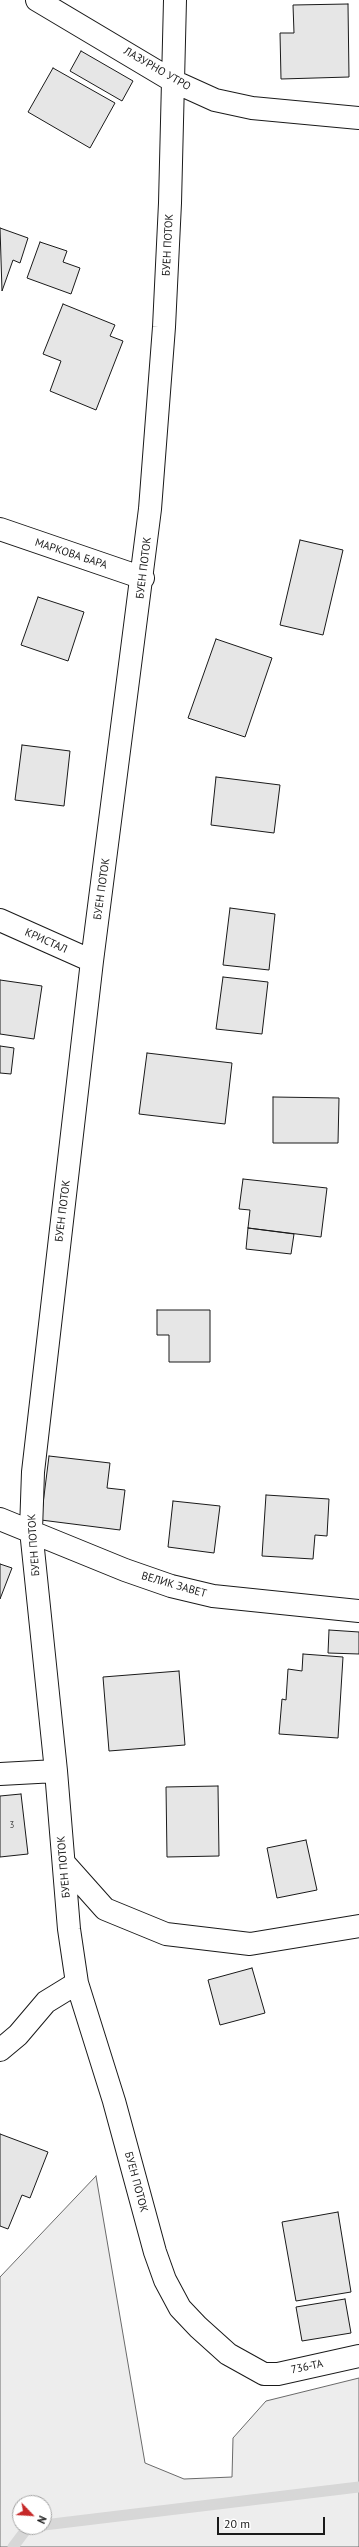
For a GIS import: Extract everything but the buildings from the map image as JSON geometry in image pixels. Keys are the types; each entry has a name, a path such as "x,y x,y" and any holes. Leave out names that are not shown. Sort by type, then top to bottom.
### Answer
{"street":[{"name":"ЛАЗУРНО УТРО","path":"37,0 173,81 215,100 252,108 359,118"},
{"name":"БУЕН ПОТОК","path":"175,0 164,327 143,578 92,961 32,1472 31,1530 56,1771 69,1929 77,1982 114,2101 155,2252 165,2280 180,2308 198,2327 228,2354 255,2370"},
{"name":"МАРКОВА БАРА","path":"0,529 143,578"},
{"name":"КРИСТАЛ","path":"0,920 92,961"},
{"name":"ВЕЛИК ЗАВЕТ","path":"0,1519 31,1530 125,1570 171,1586 213,1596 359,1611"},
{"path":"0,1774 56,1771"},
{"path":"64,1864 105,1909 166,1934 250,1944 359,1926"},
{"path":"0,2050 18,2035 46,2002 77,1982"},
{"name":"736-ТА","path":"255,2370 264,2374 278,2374 359,2356"}],"shaded area":[{"path":"96,2176 145,2463 184,2479 232,2477 233,2438 266,2401 359,2378 359,2547 0,2547 0,2277"}],"waterway":[{"path":"52,2524 359,2487"},
{"path":"13,2547 22,2535"}]}
